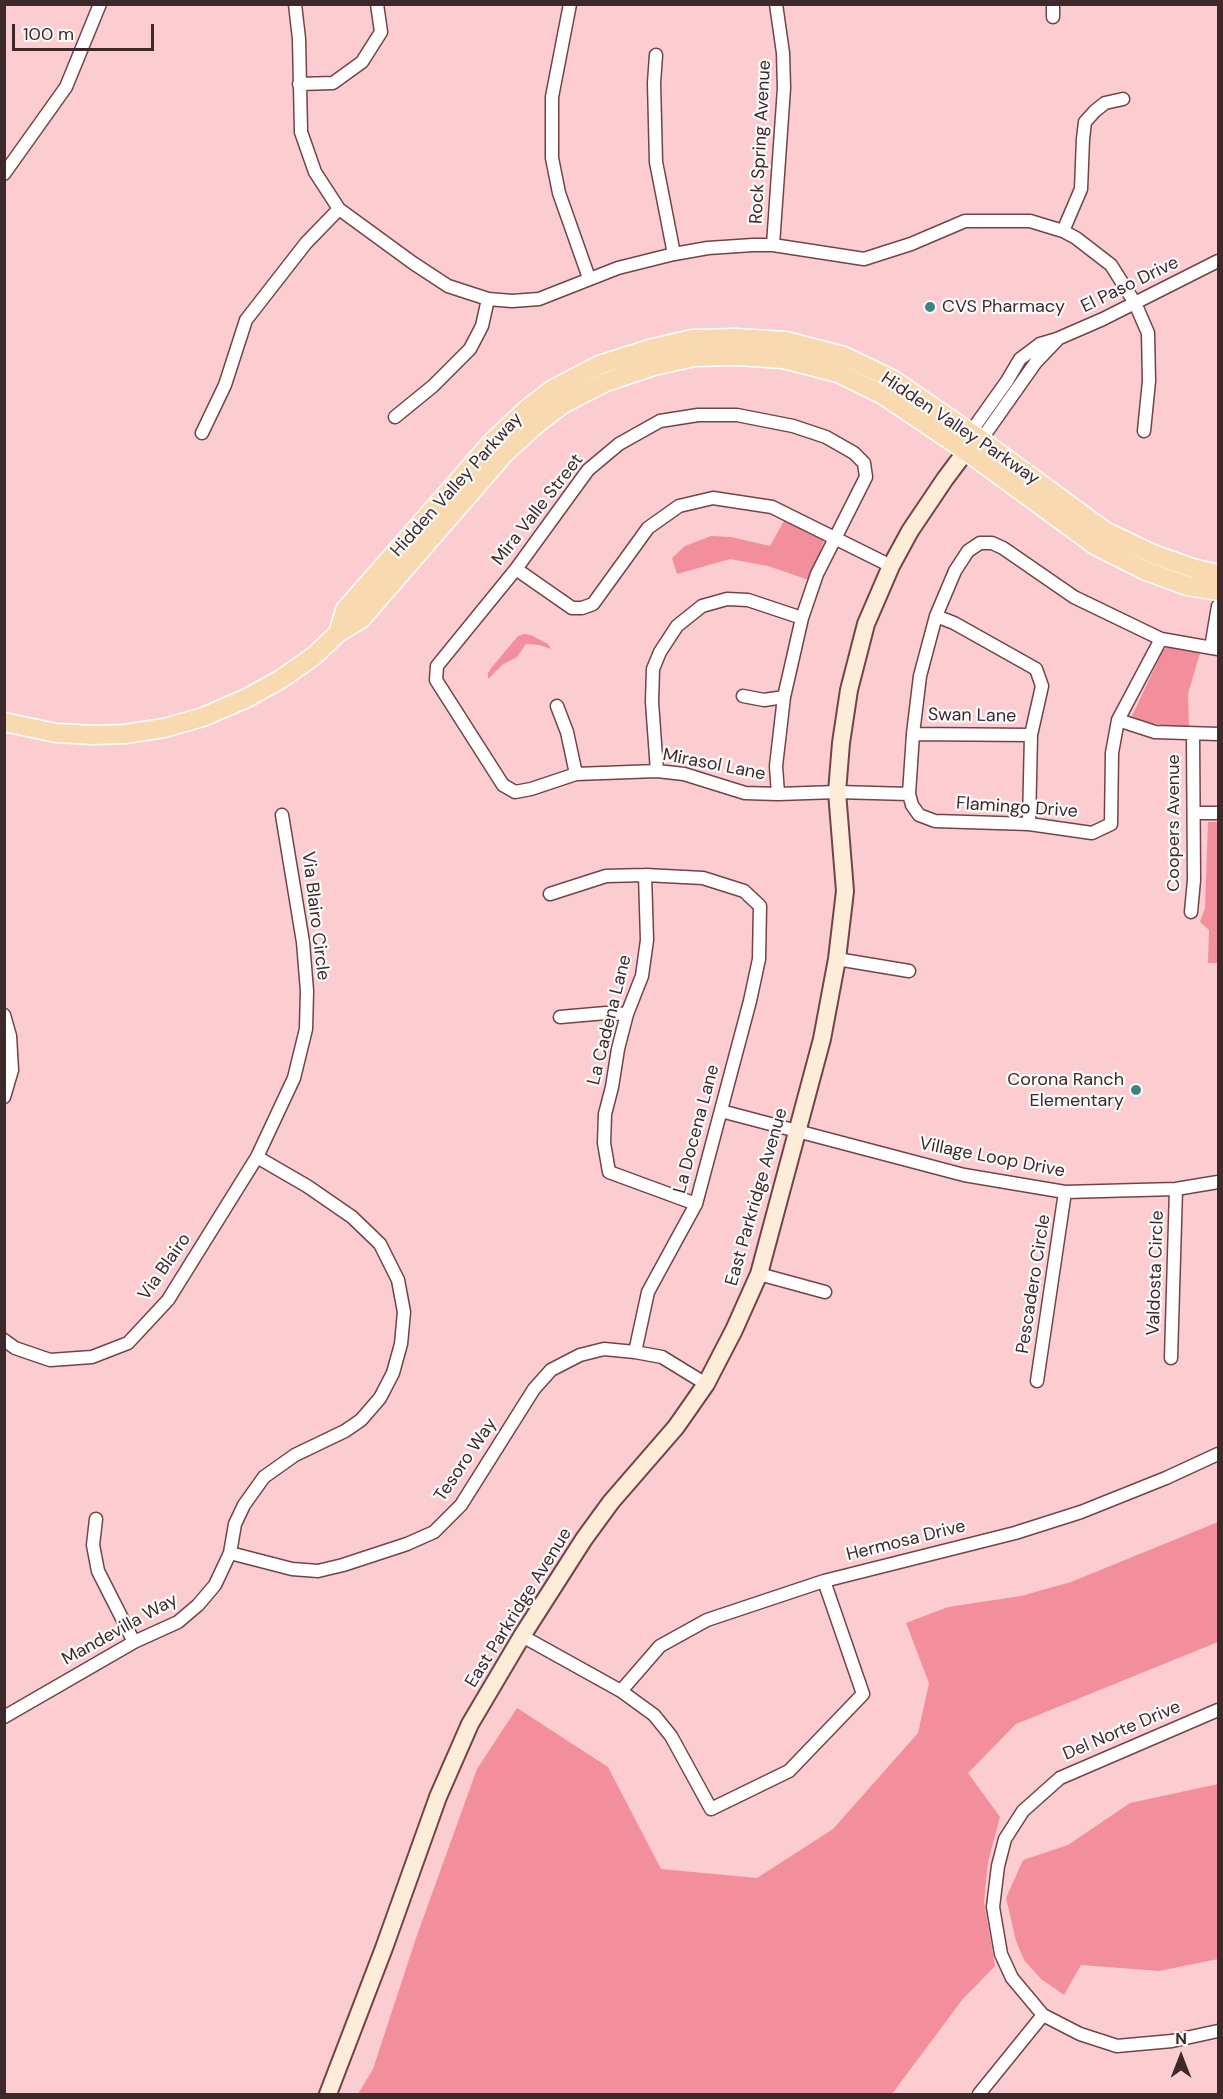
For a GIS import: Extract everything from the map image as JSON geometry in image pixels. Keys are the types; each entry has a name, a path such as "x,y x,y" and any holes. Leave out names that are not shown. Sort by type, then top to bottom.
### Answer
{"main road":[{"name":"Hidden Valley Parkway","path":"4,722 56,733 125,734 164,728 203,717 247,698 281,679 314,656 338,633 345,610 493,441 527,409 553,389 599,365 649,349 692,339 736,338 786,341 844,356 892,379 973,441 1096,546 1146,571 1187,586 1218,591"},
{"name":"East Parkridge Avenue","path":"328,2094 384,1948 438,1797 470,1724 522,1636 597,1520 676,1427 706,1384 759,1274 822,1039 837,959 845,891 837,792 849,690 866,624 891,566 925,508 973,441"},
{"name":"Hidden Valley Parkway","path":"973,441 1105,531 1153,554 1192,568 1218,574"}],"street":[{"path":"4,174 66,87 100,4"},
{"path":"295,4 301,132 315,172 339,209 448,286 488,299 512,301 539,299 618,268 708,248 773,245 864,259 911,244 965,222 1030,221 1063,231 1076,238 1111,265 1135,303 1148,333 1149,381 1144,431"},
{"path":"298,84 333,83 362,63 381,32 377,4"},
{"path":"570,4 552,97 552,158 559,193 589,278"},
{"name":"Rock Spring Avenue","path":"773,245 784,88 783,53 776,4"},
{"path":"656,55 654,83 656,162 674,254"},
{"path":"1063,231 1081,189 1085,122 1105,103 1123,99"},
{"path":"202,433 225,385 246,320 306,243 339,209"},
{"name":"El Paso Drive","path":"973,441 1057,339 1218,261"},
{"path":"395,417 433,386 470,349 482,326 488,299"},
{"name":"Mira Valle Street","path":"515,792 503,786 451,706 436,680 437,666 516,569 588,470 619,444 660,421 698,415 737,415 793,426 826,437 854,453 864,463 866,477 837,538"},
{"path":"516,569 572,608 582,608 593,604 648,528 679,506 713,498 772,507 891,566"},
{"path":"778,794 776,766 784,697 802,618 817,574 837,538"},
{"path":"909,794 920,676 936,616 955,571 968,551 980,543 992,543 1003,548 1074,597 1161,639 1215,648 1218,606"},
{"path":"657,771 652,702 653,669 660,652 677,626 702,606 728,598 748,600 802,618"},
{"path":"936,616 954,623 1036,669 1042,686 1031,735 1029,824"},
{"path":"1161,639 1118,720 1155,732 1218,734"},
{"path":"744,696 764,700 784,697"},
{"path":"557,706 567,732 576,774"},
{"name":"Flamingo Drive","path":"909,794 912,806 920,815 935,820 1029,824 1092,833 1111,824 1112,753 1118,720"},
{"name":"Swan Lane","path":"913,734 1031,735"},
{"name":"Coopers Avenue","path":"1191,912 1194,880 1193,734"},
{"name":"Mirasol Lane","path":"515,792 576,774 657,771 684,774 745,793 909,794"},
{"path":"1194,813 1218,813"},
{"name":"Via Blairo Circle","path":"257,1157 294,1078 306,1029 303,942 282,815"},
{"path":"550,894 606,876 645,875"},
{"name":"La Docena Lane","path":"635,1352 648,1292 696,1204 759,959 760,906 744,891 703,878 645,875"},
{"name":"La Cadena Lane","path":"645,875 647,940 642,976 627,1014 605,1114 604,1143 609,1172 696,1204"},
{"path":"837,959 909,971"},
{"path":"560,1017 606,1013 627,1014"},
{"path":"4,1015 10,1036 12,1070 4,1097"},
{"name":"Village Loop Drive","path":"721,1112 964,1175 1065,1192 1176,1189 1218,1182"},
{"name":"Via Blairo","path":"4,1340 15,1348 50,1360 92,1357 128,1343 168,1300 257,1157"},
{"name":"Mandevilla Way","path":"4,1717 134,1642 178,1622 198,1605 215,1585 230,1553 243,1505 264,1477 295,1455 345,1431 360,1420 381,1398 393,1373 401,1344 404,1312 398,1280 380,1244 352,1217 257,1157"},
{"name":"Valdosta Circle","path":"1171,1358 1176,1189"},
{"name":"Pescadero Circle","path":"1037,1381 1065,1192"},
{"path":"759,1274 825,1292"},
{"name":"Tesoro Way","path":"230,1553 292,1569 318,1571 407,1544 434,1532 461,1505 534,1389 551,1370 580,1355 604,1349 662,1357 706,1384"},
{"name":"Hermosa Drive","path":"621,1691 660,1646 706,1620 824,1581 1015,1533 1081,1512 1166,1478 1218,1454"},
{"path":"96,1519 93,1545 98,1572 134,1642"},
{"path":"522,1636 621,1691 654,1715 671,1736 711,1809 789,1771 863,1695 824,1581"},
{"name":"Del Norte Drive","path":"1044,2015 1012,1978 1001,1954 993,1907 998,1866 1005,1839 1023,1811 1060,1778 1218,1710"},
{"path":"979,2094 1044,2015 1080,2034 1117,2046 1172,2041 1218,2031"}],"shaded area":[{"path":"785,519 824,541 809,580 768,566 730,559 677,574 672,558 685,546 711,536 731,537 770,546"},
{"path":"524,634 548,644 551,649 526,644 517,657 502,665 488,679 488,673 492,667 518,636"},
{"path":"1170,646 1200,653 1188,694 1189,727 1162,725 1142,721 1132,716 1163,650"},
{"path":"1208,822 1218,822 1218,963 1208,963 1209,930 1200,922 1205,908"},
{"path":"1218,1522 1218,1642 1016,1724 968,1773 1000,1817 988,1862 984,1901 995,1966 962,2000 892,2094 358,2094 373,2069 416,1938 477,1769 517,1708 608,1767 661,1869 757,1878 833,1829 918,1733 929,1683 906,1623 948,1607 1021,1596 1071,1582"},
{"path":"1218,1784 1218,1959 1159,1971 1081,1965 1064,1995 1041,1979 1024,1960 1016,1941 1006,1898 1023,1860 1068,1845 1130,1803"}],"place":[{"name":"CVS Pharmacy","path":"930,307"},
{"name":"Corona Ranch Elementary","path":"1136,1090"}]}
